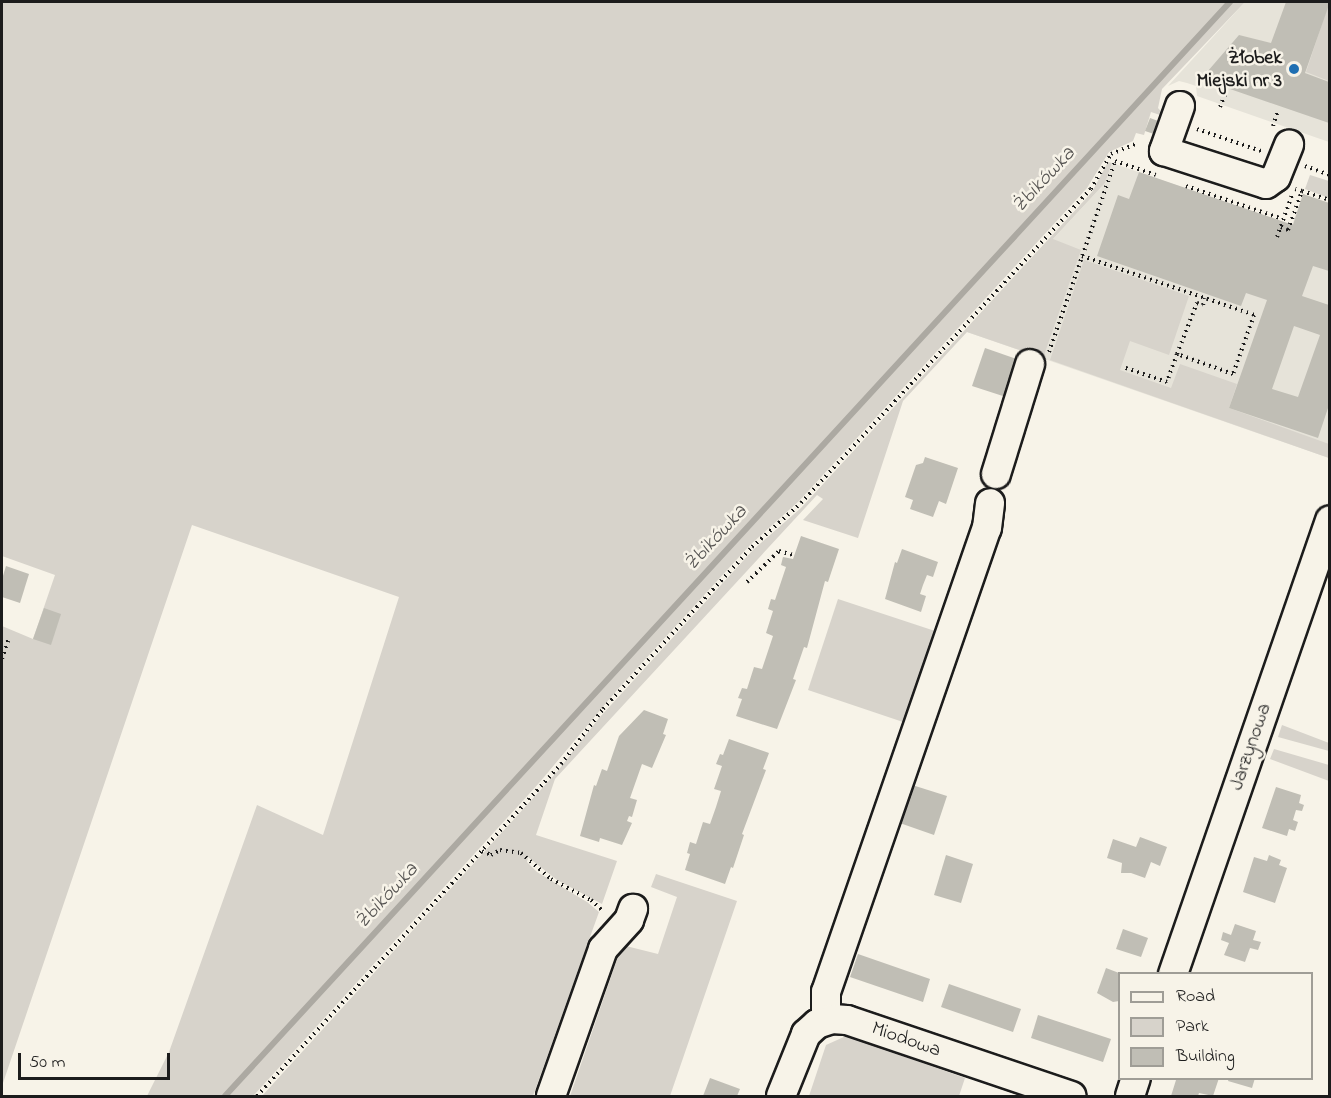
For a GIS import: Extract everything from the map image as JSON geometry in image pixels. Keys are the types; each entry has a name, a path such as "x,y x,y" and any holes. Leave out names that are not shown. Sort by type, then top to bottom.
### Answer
{"street":[{"path":"1188,118 1164,151 1266,184 1276,177 1284,147"},
{"path":"996,474 1038,361"},
{"path":"780,1096 806,1034 826,1020 826,992 987,528 990,503"},
{"name":"Jarzynowa","path":"1174,972 1329,520"},
{"path":"551,1096 603,949 629,920 633,909"},
{"name":"Miodowa","path":"826,1020 847,1020 1072,1096"},
{"path":"1130,1096 1135,1080"}],"path":[{"path":"1220,107 1226,92"},
{"path":"1278,111 1284,147"},
{"path":"1188,118 1284,147 1329,175"},
{"path":"257,1096 561,764 610,701 752,547 801,503 1091,189 1107,158 1116,150 1138,143"},
{"path":"1038,361 1082,256 1115,161 1160,177"},
{"path":"1182,184 1283,220 1277,237"},
{"path":"1294,189 1329,201"},
{"path":"1281,227 1288,230 1302,191"},
{"path":"1082,256 1254,315 1233,374 1177,354"},
{"path":"1123,367 1167,382 1197,303 1203,305 1205,298"},
{"path":"747,582 779,551 793,555"},
{"path":"2,659 9,638"},
{"path":"482,851 491,855 500,850 521,853 551,879 591,900 603,911"}],"shaded area":[{"path":"1245,2 1329,2 1329,142 1197,96 1196,86 1179,81 1168,86"},
{"path":"1112,163 1292,225 1303,194 1329,203 1329,458 967,332 1105,183"}],"green space":[{"path":"2,2 1245,2 1162,89 1158,108 1166,117 1151,112 1144,135 1136,133 1133,141 1109,152 1087,188 799,501 750,545 617,690 539,783 253,1096 147,1096 169,1052 257,805 323,835 399,597 192,525 2,1086 2,626 33,639 55,575 2,556"},
{"path":"1329,3 1329,81 1306,72"},
{"path":"1108,162 1112,163 1105,183 1053,239 1081,250 1043,358 967,332 903,401 858,538 803,520 823,499 817,495 555,779 536,835 617,861 602,904 557,880 528,857 527,862 537,872 587,902 599,912 533,1096 262,1096 557,772 600,717 754,549 801,508 1092,192"},
{"path":"1310,175 1329,181 1329,198 1305,189"},
{"path":"1084,260 1189,296 1169,355 1130,341 1120,370 1171,388 1180,364 1237,384 1229,408 1329,444 1329,458 1050,360"},
{"path":"838,599 935,631 903,722 808,690"},
{"path":"1282,725 1329,743 1329,751 1278,737"},
{"path":"1274,749 1329,765 1329,781 1270,759"},
{"path":"656,874 737,901 670,1096 570,1096 622,945 658,954 677,897 651,887"},
{"path":"846,1036 965,1078 959,1096 809,1096 826,1045"}],"building":[{"path":"1286,2 1330,2 1305,73 1329,82 1329,123 1201,79 1239,35 1271,43"},
{"path":"1150,118 1161,122 1157,135 1145,131"},
{"path":"1139,172 1293,225 1303,194 1329,203 1329,271 1313,266 1302,296 1329,305 1329,405 1318,438 1229,408 1267,300 1246,293 1241,306 1097,256 1118,195 1129,199","holes":["1294,326 1320,335 1298,397 1272,389"]},
{"path":"985,348 1022,361 1009,398 972,386"},
{"path":"925,457 958,468 946,504 939,501 933,517 910,509 913,500 905,497 916,465 923,463"},
{"path":"801,536 839,549 828,582 825,581 807,648 804,647 793,679 796,680 777,729 736,716 742,699 738,698 742,688 747,689 754,667 762,669 773,636 766,633 773,611 768,609 771,599 775,600 786,567 781,565 783,557 793,559"},
{"path":"902,549 938,562 933,577 927,575 923,585 920,594 926,596 921,612 885,599 895,562 897,563"},
{"path":"6,566 29,574 20,603 2,597 2,579"},
{"path":"44,608 61,614 51,645 33,639"},
{"path":"644,710 668,719 663,734 666,735 652,768 642,764 630,798 637,800 632,817 629,816 627,821 632,823 622,845 600,838 599,842 580,836 594,785 596,786 602,769 607,771 619,736"},
{"path":"729,739 769,753 763,769 766,770 742,834 744,835 733,868 731,867 725,884 685,870 690,854 687,853 690,842 696,844 703,822 710,824 716,807 721,791 714,789 722,766 716,764 720,754 723,755"},
{"path":"909,784 947,796 934,835 894,821"},
{"path":"1276,787 1301,795 1299,803 1304,805 1302,811 1296,810 1293,820 1298,822 1295,831 1289,829 1287,836 1262,828"},
{"path":"1140,837 1167,847 1160,866 1151,862 1145,878 1131,873 1121,873 1122,863 1107,858 1113,839 1136,847"},
{"path":"946,855 973,864 961,903 934,895"},
{"path":"1269,855 1281,860 1279,865 1287,868 1275,903 1243,892 1254,857 1267,861"},
{"path":"1235,924 1256,931 1253,940 1261,942 1258,950 1250,948 1245,962 1224,955 1229,943 1221,940 1223,932 1231,935"},
{"path":"1123,929 1148,938 1141,957 1116,949"},
{"path":"858,954 930,979 923,1002 850,977"},
{"path":"1106,968 1118,973 1118,1001 1113,1002 1097,993"},
{"path":"949,984 1021,1009 1013,1032 941,1007"},
{"path":"1038,1015 1111,1039 1103,1062 1031,1038"},
{"path":"710,1078 740,1089 737,1096 703,1096"},
{"path":"1176,1080 1218,1080 1213,1096 1199,1093 1198,1096 1171,1096"},
{"path":"1228,1080 1254,1080 1252,1088"}],"waterway":[{"name":"Żbikówka","path":"225,1096 1230,2"}],"place":[{"name":"Żłobek Miejski nr 3","path":"1294,69"}]}
